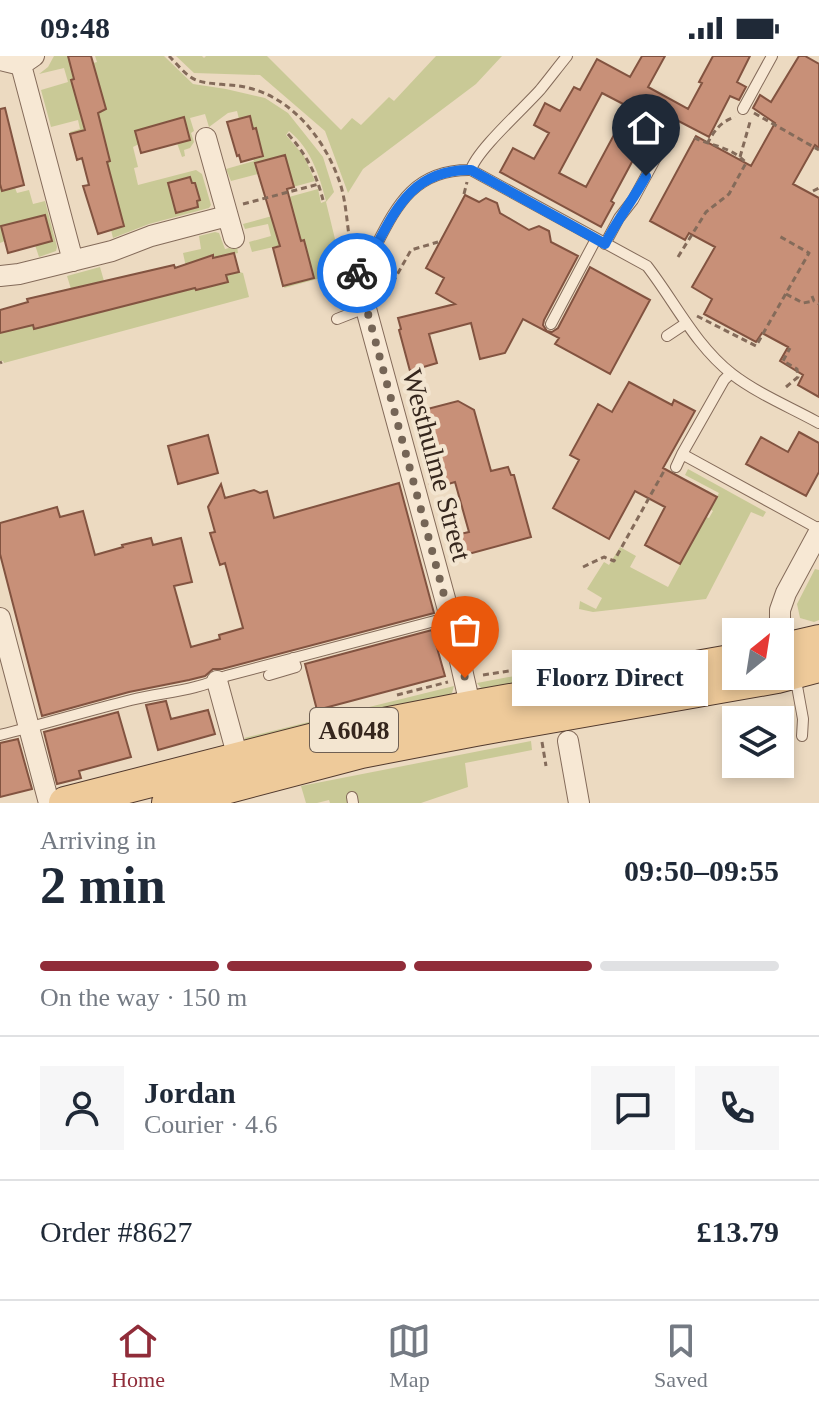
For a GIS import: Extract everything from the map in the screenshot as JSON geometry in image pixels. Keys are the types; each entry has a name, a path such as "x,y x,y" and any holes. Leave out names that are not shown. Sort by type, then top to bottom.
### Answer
{"main road":[{"name":"A6048","path":"794,649 819,641"},
{"name":"A6048","path":"473,718 722,663"},
{"name":"A6048","path":"168,803 338,733 473,718 722,665"},
{"name":"A6048","path":"65,803 241,771"}],"street":[{"path":"0,60 27,61 42,142 61,176 73,261"},
{"path":"204,150 232,211 234,238"},
{"path":"0,276 122,248 232,211"},
{"name":"Westhulme Street","path":"354,264 372,308 473,718"},
{"path":"782,618 780,610 786,593 819,531"},
{"path":"0,618 6,663 29,727 49,803"},
{"path":"217,681 241,771"},
{"path":"561,753 579,803"}],"lane":[{"path":"469,175 472,164 541,90 567,56"},
{"path":"743,109 772,56"},
{"path":"551,324 601,242 633,200 672,128"},
{"path":"354,264 367,263 395,211 419,184 453,170 469,175 647,266 731,373 819,423"},
{"path":"337,319 372,308"},
{"path":"667,336 689,320"},
{"path":"671,466 682,454 731,373"},
{"path":"682,454 819,531"},
{"path":"0,735 132,700 162,696 450,617"},
{"path":"269,675 296,667 293,658"},
{"path":"794,675 803,719 802,736"}],"path":[{"path":"169,56 197,81 266,93 306,123 325,149 341,185 354,264"},
{"path":"707,144 714,131 725,121 739,116 743,109"},
{"path":"740,157 753,112 819,150"},
{"path":"288,134 311,164 323,200"},
{"path":"678,257 706,212 729,194 746,163 722,147 693,137"},
{"path":"464,194 469,175"},
{"path":"232,211 319,184"},
{"path":"813,191 819,188"},
{"path":"689,320 700,315 756,346 809,253 779,236"},
{"path":"372,308 411,250 438,242"},
{"path":"786,294 803,303 817,303"},
{"path":"812,296 817,303"},
{"path":"786,387 798,377 797,369 783,361 790,348"},
{"path":"583,567 604,557 614,561 671,466"},
{"path":"540,733 561,753"}],"green space":[{"path":"54,56 68,56 71,69 97,62 95,56 164,56 193,84 265,98 288,113 323,157 334,192 326,202 343,272 284,288 304,240 252,252 249,242 271,236 268,224 245,229 243,224 272,216 289,197 318,189 321,203 326,201 313,163 289,131 286,135 304,156 315,181 293,187 284,155 256,163 258,174 231,181 226,169 263,156 250,116 239,119 237,111 228,113 209,127 205,114 190,118 194,142 184,150 185,156 182,157 177,143 190,139 184,118 135,131 139,144 133,147 138,185 196,170 202,174 211,205 113,238 111,230 124,226 112,179 104,163 110,160 101,127 70,134 80,129 78,120 51,127 41,90 68,82 64,68 39,74 48,67","holes":["189,177 195,183 198,206 176,213 168,183"]},
{"path":"176,56 267,56 341,130 352,118 361,125 389,97 394,101 436,56 502,56 476,84 363,169 348,193 325,131 260,75 194,73"},
{"path":"0,184 2,191 15,188 17,193 29,190 33,204 45,201 56,251 39,257 35,245 51,241 44,215 1,226 5,241 0,243"},
{"path":"219,233 225,249 237,246 238,253 205,257 205,260 190,267 196,290 227,282 226,275 239,272 243,273 249,297 4,363 0,361 0,333 21,328 114,289 119,307 149,300 186,267 183,253 201,249 199,236"},
{"path":"100,267 104,281 71,289 67,276"},
{"path":"688,469 766,512 763,517 751,512 706,599 593,612 579,609 580,601 596,609 602,598 587,589 604,562 609,565 620,547 636,556 630,567 668,587 706,517 709,518 713,511 710,509 719,493 685,475"},
{"path":"815,569 819,570 819,620 814,622 800,618 797,604"},
{"path":"696,653 490,693 477,683 530,673"},
{"path":"454,686 446,698 249,741 244,738"},
{"path":"531,741 532,750 465,763 468,787 421,803 358,803 355,794 347,795 348,803 330,803 329,800 306,803 301,786"}],"building":[{"path":"68,56 91,56 106,109 98,113 124,226 98,234 83,186 89,185 82,158 77,160 70,134 85,130 71,80 74,79"},
{"path":"642,56 665,56 648,87 688,109 713,56 750,56 737,82 746,87 739,100 730,96 709,137 665,114 660,125 654,121 611,201 614,203 601,227 500,172 513,148 534,159 549,133 534,125 545,103 560,111 574,87 580,90 597,59 630,77","holes":["602,93 629,107 586,187 559,173"]},
{"path":"799,56 819,64 819,148 815,145 793,184 819,198 819,397 798,385 803,375 780,361 788,347 762,333 756,342 704,314 712,299 692,287 715,247 689,233 685,240 650,221 696,136 751,166 775,123 753,108 760,95 771,102"},
{"path":"5,108 24,185 2,191 0,109"},
{"path":"250,116 263,156 241,162 227,122"},
{"path":"184,117 190,140 141,153 135,131"},
{"path":"285,155 294,187 287,189 314,278 283,286 273,248 280,246 255,163"},
{"path":"190,177 200,200 197,201 198,207 176,213 168,183"},
{"path":"465,195 479,202 486,198 497,203 500,213 529,230 539,226 549,231 551,242 578,256 544,320 547,331 558,328 590,267 650,300 610,374 555,344 559,338 523,319 505,353 480,359 471,323 429,334 437,363 410,371 398,318 455,304 436,293 444,278 426,268"},
{"path":"45,215 52,241 8,253 1,226"},
{"path":"234,253 239,272 226,275 228,282 34,329 33,325 0,333 0,310 28,302 27,299 174,265 175,268 213,255 213,258"},
{"path":"629,382 672,405 674,400 695,411 663,468 717,497 680,564 645,545 665,507 635,491 609,539 553,508 579,460 570,455 598,404 612,412"},
{"path":"458,401 474,410 491,471 508,467 514,475 531,537 461,556 456,535 469,532 455,482 431,489 412,413"},
{"path":"799,432 819,443 819,472 806,496 746,464 761,437 788,452"},
{"path":"208,435 218,473 178,484 168,446"},
{"path":"399,483 434,613 213,669 205,676 129,692 42,716 0,554 0,523 57,507 60,517 83,511 95,555 151,538 153,545 181,538 192,582 174,586 191,647 220,639 219,635 243,628 225,563 220,565 210,533 215,532 208,507 221,484 225,498 254,490 260,493 267,491 274,518"},
{"path":"432,630 445,676 317,710 305,664"},
{"path":"166,701 171,719 208,710 215,734 158,750 146,705"},
{"path":"118,712 131,757 79,771 81,778 57,784 44,732"},
{"path":"18,739 32,789 0,797 0,743"}],"way so far":[{"path":"357,273 465,678"}],"place":[{"name":"Floorz Direct","path":"465,678"}],"route":[{"path":"357,273 355,267 367,263 405,197 437,174 471,170 605,244 646,176"}]}
